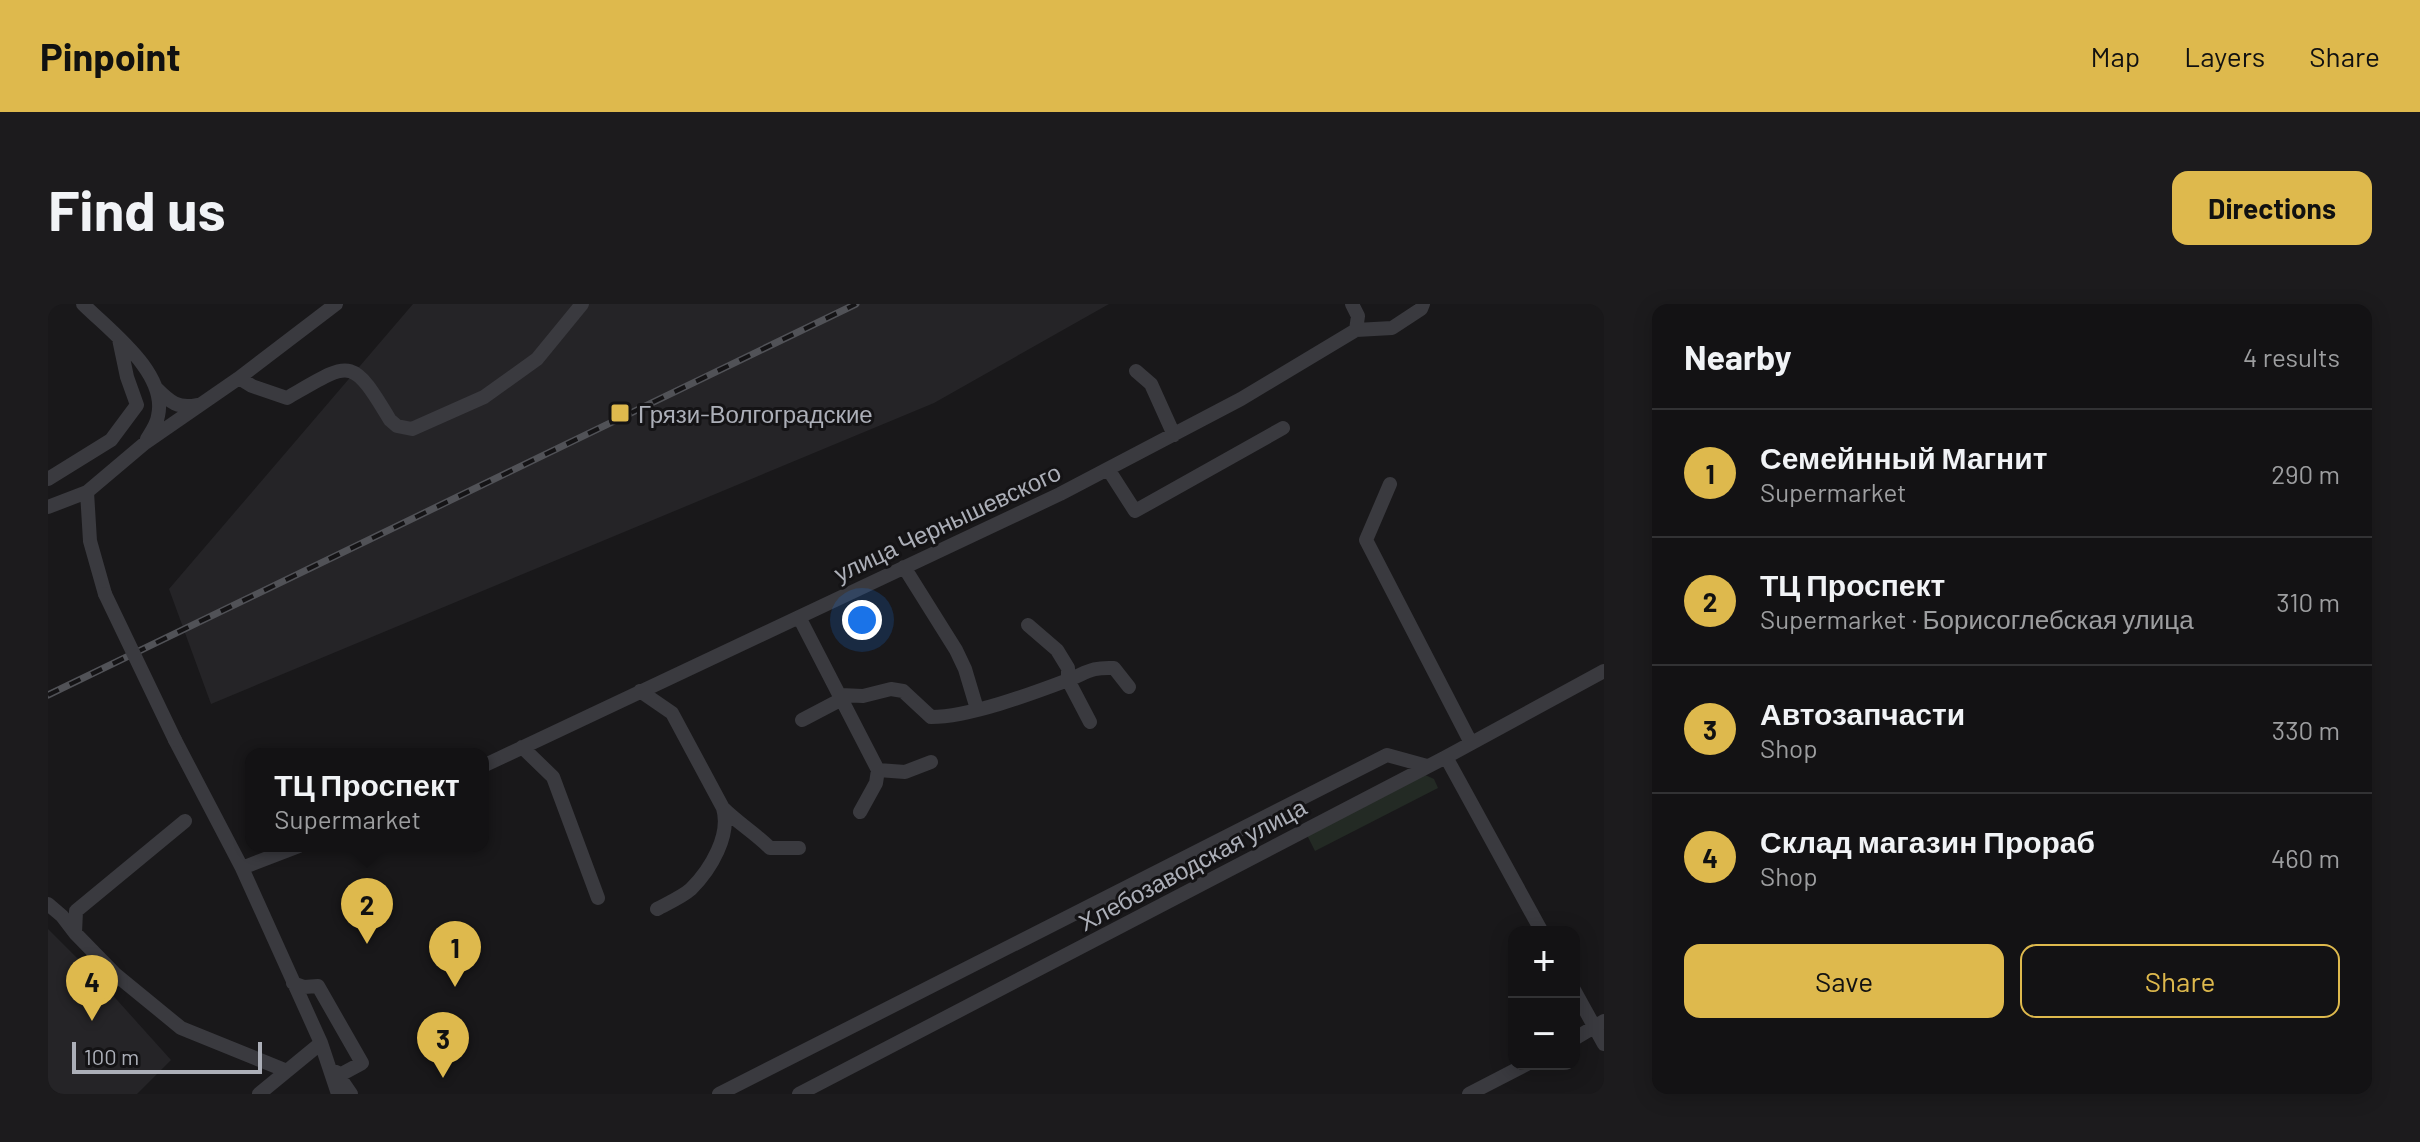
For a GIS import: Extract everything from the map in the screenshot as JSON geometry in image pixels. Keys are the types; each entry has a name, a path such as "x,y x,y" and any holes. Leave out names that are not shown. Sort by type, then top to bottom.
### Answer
{"street":[{"path":"83,304 147,369 157,388 158,418 145,443"},
{"path":"48,507 87,492 145,443 239,378 336,304"},
{"path":"239,378 287,398 320,378 352,369 361,375 390,420 397,426 412,429 484,397 537,359 582,304"},
{"path":"1352,304 1358,316 1356,330"},
{"name":"улица Чернышевского","path":"489,763 1108,469 1241,399 1356,330 1392,328 1422,307"},
{"path":"48,479 111,440 137,405 119,339"},
{"path":"1136,371 1151,384 1174,435"},
{"path":"157,388 171,403 186,407 200,404"},
{"path":"1108,469 1135,511 1283,428"},
{"path":"1390,484 1366,540 1471,743"},
{"path":"87,492 90,541 105,594 175,740 242,868 321,1043 338,1094"},
{"path":"904,567 956,650 977,709"},
{"path":"799,617 878,770 876,783 860,812"},
{"path":"1028,625 1057,650 1068,668 1068,680 1090,722"},
{"path":"802,720 841,697 863,696 891,689 903,691 931,717 954,717 1068,680 1096,667 1114,668 1129,687"},
{"name":"Хлебозаводская улица","path":"799,1094 1446,757 1604,671"},
{"path":"640,691 672,713 723,808 727,823 711,863 689,891 657,909"},
{"path":"522,747 553,777 598,898"},
{"path":"719,1094 1387,755 1427,766"},
{"path":"1446,757 1539,926"},
{"path":"878,770 905,772 931,762"},
{"path":"723,808 770,848 799,848"},
{"path":"75,933 76,911 185,821"},
{"path":"242,868 283,852"},
{"path":"48,904 115,974 181,1028 287,1071"},
{"path":"293,983 304,987 318,986 362,1063 338,1076"},
{"path":"1580,998 1599,1024 1604,1044"},
{"path":"1580,1035 1599,1024"},
{"path":"259,1094 321,1043"},
{"path":"327,1058 351,1094"},
{"path":"1469,1094 1515,1070"}],"shaded area":[{"path":"413,304 1109,304 934,403 211,704 169,589"},
{"path":"1423,774 1434,779 1438,788 1315,851 1307,835"},
{"path":"48,929 171,1060 137,1094 48,1094"}],"railway":[{"path":"48,695 856,304"}],"place":[{"name":"Грязи-Волгоградские","path":"620,413"},
{"name":"ТЦ Проспект","path":"367,944"},
{"name":"Семейнный Магнит","path":"455,987"},
{"name":"Склад магазин Прораб","path":"92,1021"},
{"name":"Автозапчасти","path":"443,1078"}]}
